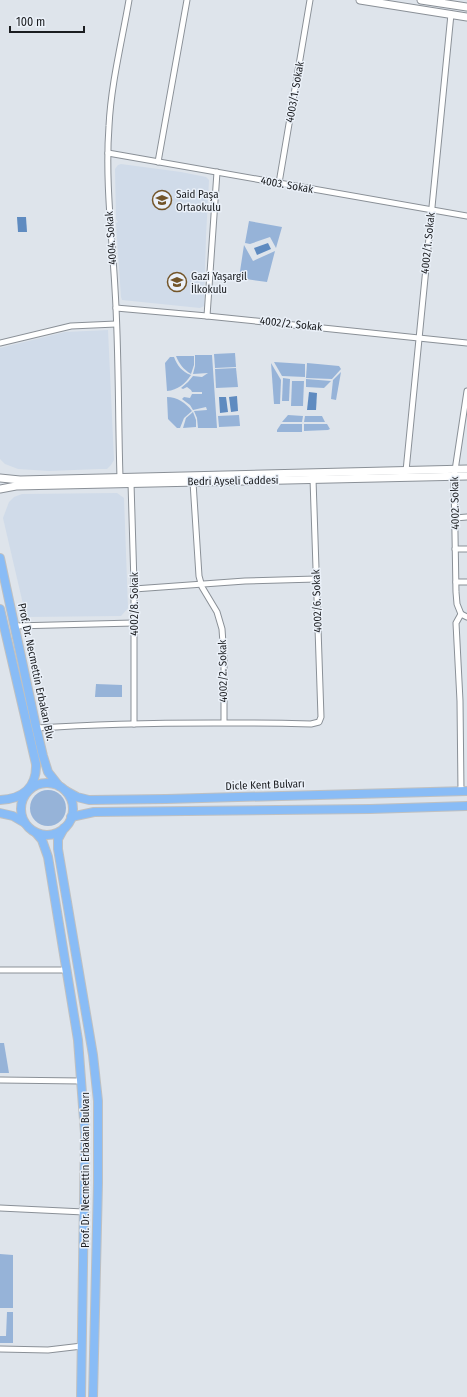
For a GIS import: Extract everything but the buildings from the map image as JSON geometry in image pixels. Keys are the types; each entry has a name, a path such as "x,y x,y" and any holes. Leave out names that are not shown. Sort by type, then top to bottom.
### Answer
{"main road":[{"path":"360,0 467,17"},
{"path":"422,0 453,2 467,7"},
{"name":"Bedri Ayseli Caddesi","path":"0,489 16,486 314,479 454,473 467,469"},
{"name":"Bedri Ayseli Caddesi","path":"0,478 20,480 406,471 454,473 467,476"},
{"name":"Prof. Dr. Necmettin Erbakan Blv.","path":"0,558 36,728 48,772 62,788"},
{"name":"Prof. Dr. Necmettin Erbakan Blv.","path":"0,609 36,764 34,780 27,792"},
{"path":"0,814 13,816 36,833 51,835 64,828 71,817 72,803 70,797 62,788 51,783 42,783 34,786 22,799 20,807 21,816 24,823"},
{"name":"Dicle Kent Bulvarı","path":"62,788 77,797 89,800 464,791"},
{"path":"0,800 13,799 27,792"},
{"path":"71,817 94,812 370,809 467,806"},
{"name":"Prof. Dr. Necmettin Erbakan Bulvarı","path":"64,828 58,839 58,849 92,1048 98,1101 98,1190 93,1397"},
{"name":"Prof. Dr. Necmettin Erbakan Bulvarı","path":"36,833 42,840 48,858 78,1040 85,1132 81,1397"}],"street":[{"name":"4004. Sokak","path":"120,477 116,308 108,186 108,153 112,96 129,0"},
{"path":"158,162 187,0"},
{"name":"4003/1. Sokak","path":"279,183 310,0"},
{"name":"4002/1. Sokak","path":"406,471 451,14"},
{"name":"4003. Sokak","path":"108,153 467,216"},
{"path":"207,316 217,172"},
{"name":"4002/2. Sokak","path":"116,308 467,343"},
{"path":"0,344 70,326 116,324"},
{"name":"4002. Sokak","path":"461,614 457,604 454,473 467,391"},
{"name":"4002/6. Sokak","path":"224,722 310,724 319,722 321,717 314,479"},
{"name":"4002/2. Sokak","path":"193,482 199,576 202,585 217,612 222,629 224,658 224,722"},
{"name":"4002/8. Sokak","path":"131,483 134,589 134,724"},
{"path":"454,518 467,517"},
{"path":"455,549 467,549"},
{"path":"134,589 245,581 316,579"},
{"path":"456,582 467,582"},
{"path":"464,791 456,623 461,614 467,617"},
{"path":"14,626 134,623"},
{"path":"36,728 224,722"},
{"path":"0,970 66,970"},
{"path":"0,1080 81,1081"},
{"path":"0,1208 84,1212"},
{"path":"0,1349 48,1350 82,1346"}],"shaded area":[{"path":"121,164 181,172 206,177 209,180 204,306 200,308 122,300 116,223 118,222 116,219 115,169"},
{"path":"17,217 26,217 27,232 18,232"},
{"path":"249,221 282,227 276,248 270,237 250,244 245,243"},
{"path":"268,243 271,249 257,255 254,248"},
{"path":"244,245 253,261 275,251 267,282 239,278"},
{"path":"108,330 114,460 111,465 107,469 49,471 18,469 5,464 0,459 0,348 65,332"},
{"path":"235,353 236,367 215,368 214,354"},
{"path":"195,355 212,355 217,428 198,428 197,418 194,411 207,410 206,407 193,410 190,405 182,399 184,397 190,398 192,394 202,394 202,392 192,392 187,387 183,389 181,388 193,376 202,377 208,373 193,374"},
{"path":"176,356 194,356 194,365 191,374 182,366"},
{"path":"170,357 174,357 180,368 191,375 181,386 167,391 165,363"},
{"path":"274,362 305,364 305,377 282,376"},
{"path":"271,363 281,380 280,404 274,404"},
{"path":"307,363 339,366 341,369 332,379 306,378"},
{"path":"236,368 238,387 216,388 215,369"},
{"path":"341,372 336,400 331,399 333,380"},
{"path":"283,378 290,379 289,401 282,401"},
{"path":"306,379 331,381 324,388 306,387"},
{"path":"292,381 304,381 303,406 291,406"},
{"path":"309,392 317,393 316,410 307,410"},
{"path":"237,396 238,411 231,412 229,397"},
{"path":"167,397 181,401 192,411 184,418 180,428 177,428 168,419"},
{"path":"219,397 226,397 228,412 220,413"},
{"path":"193,412 196,420 196,427 183,428 186,418"},
{"path":"239,415 240,426 219,427 218,416"},
{"path":"288,415 303,416 302,422 282,422"},
{"path":"305,416 322,416 325,422 304,422"},
{"path":"281,424 302,424 302,432 277,432"},
{"path":"304,424 327,424 330,429 304,431"},
{"path":"117,493 124,498 128,608 121,616 26,617 3,518 9,502 14,497 22,494"},
{"path":"96,684 122,685 122,697 95,697"},
{"path":"52,790 61,795 65,801 65,815 61,821 52,826 44,826 35,821 31,815 30,804 35,795 41,791"},
{"path":"0,1043 4,1043 9,1073 0,1073"},
{"path":"0,1254 13,1255 13,1308 0,1308"},
{"path":"7,1312 13,1312 13,1343 0,1343 0,1336 6,1336"}],"place":[{"name":"Said Paşa Ortaokulu","path":"162,200"},
{"name":"Gazi Yaşargil İlkokulu","path":"177,282"}]}
